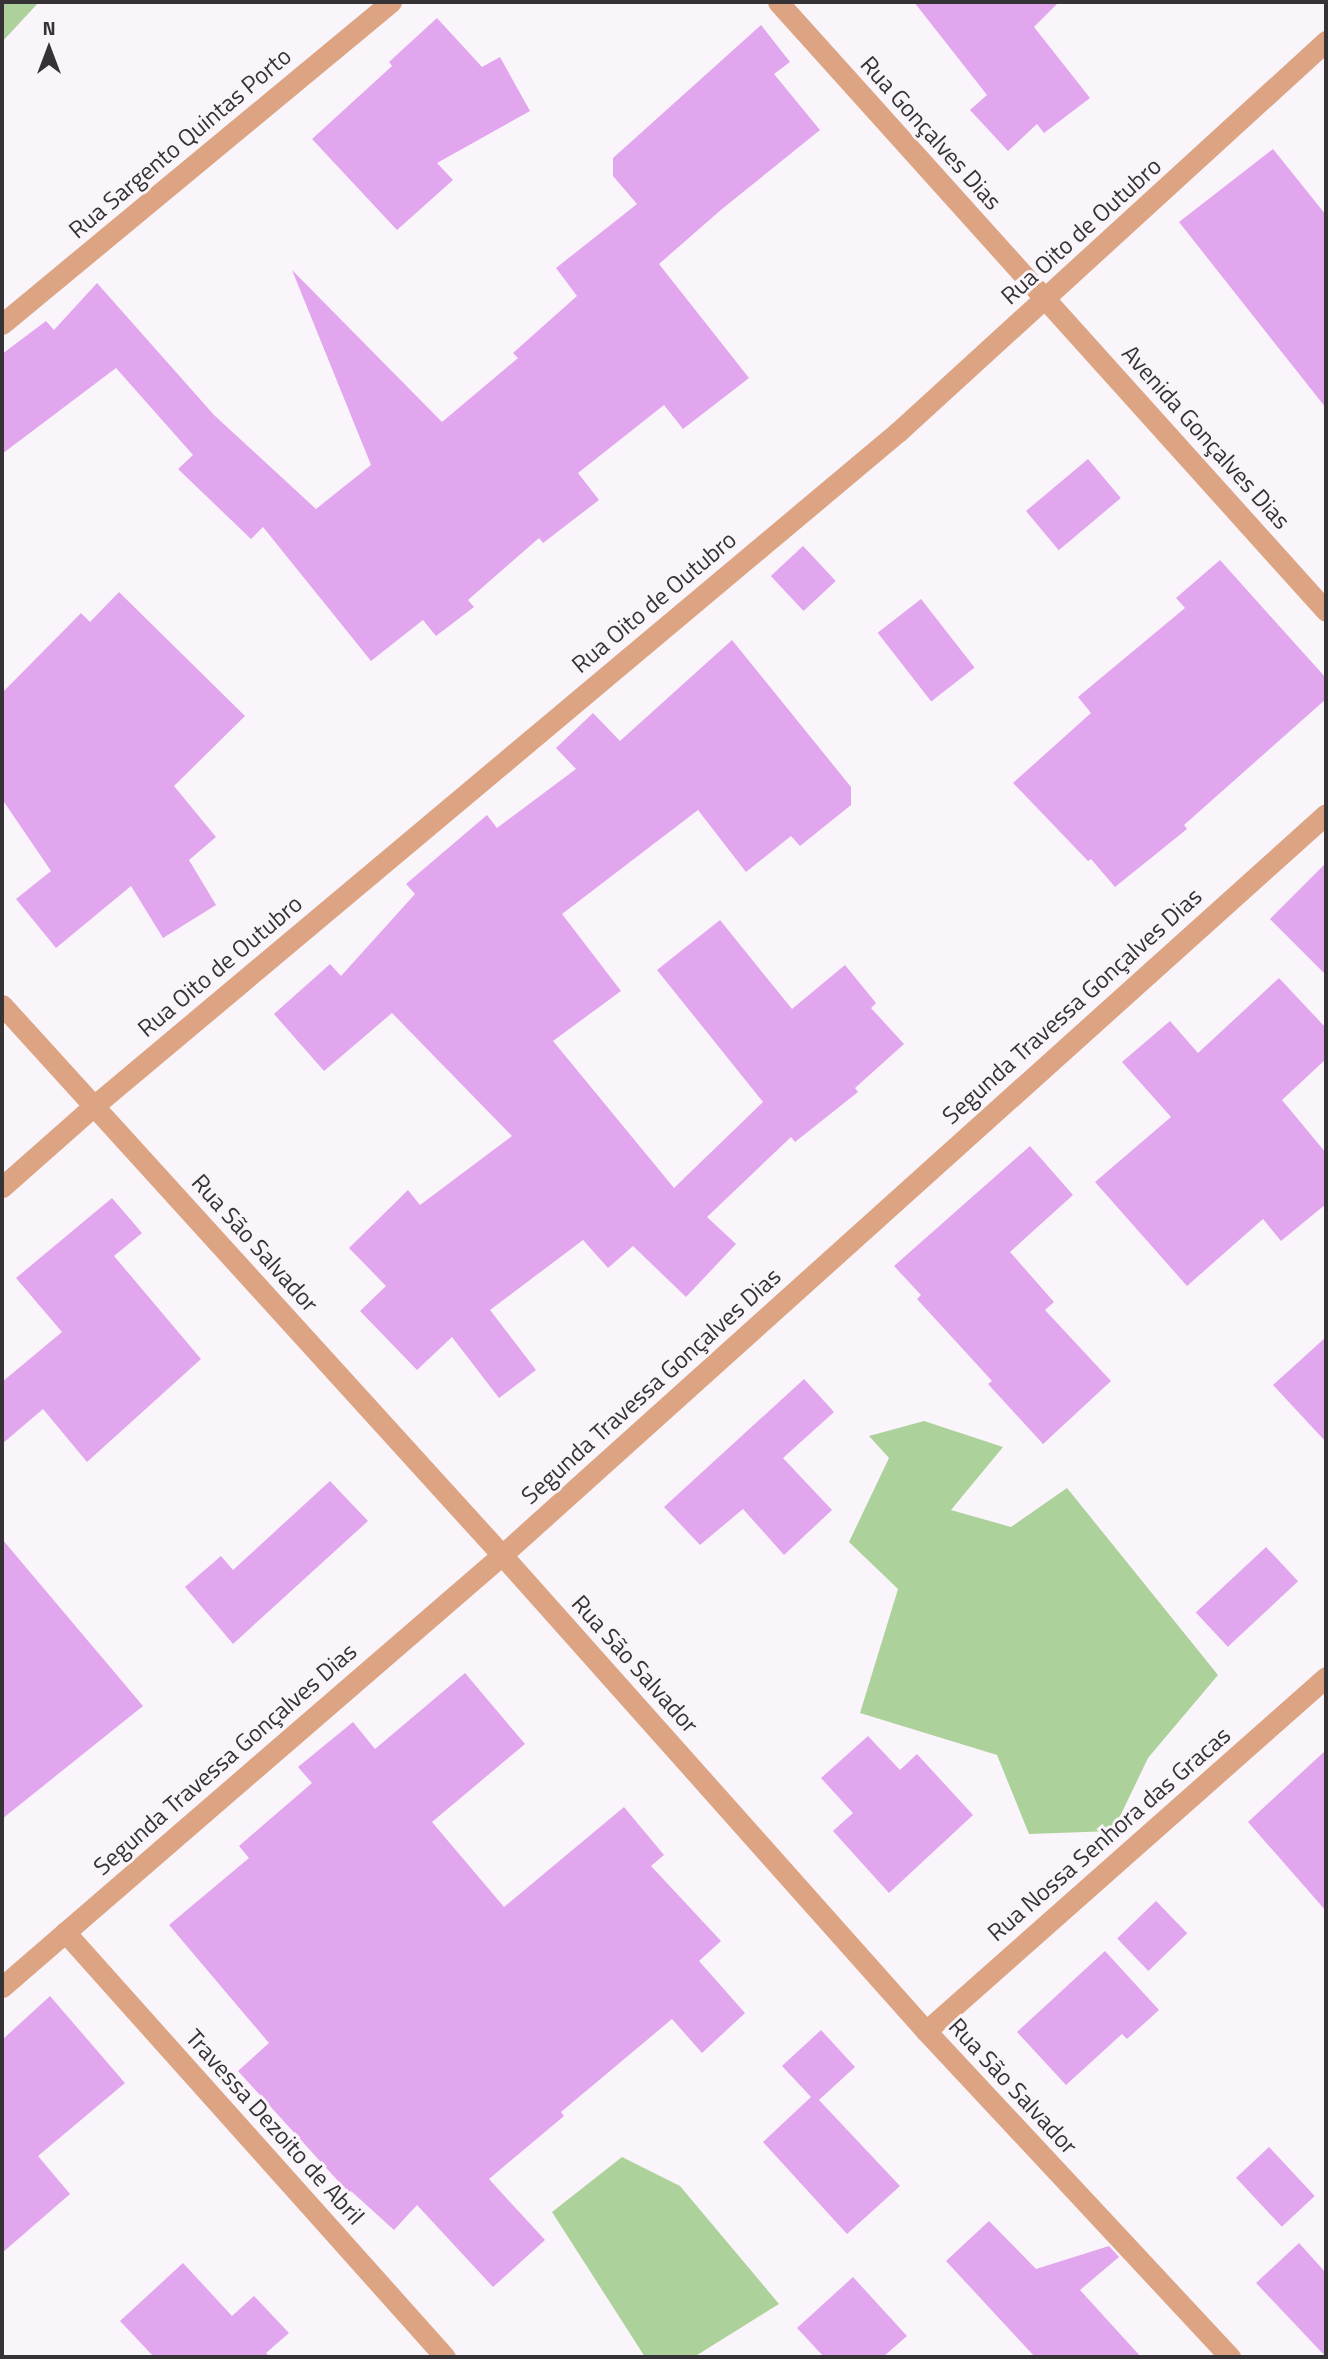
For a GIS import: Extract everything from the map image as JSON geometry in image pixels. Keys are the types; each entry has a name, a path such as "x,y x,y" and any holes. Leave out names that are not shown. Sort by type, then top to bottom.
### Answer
{"street":[{"name":"Rua Sargento Quintas Porto","path":"2,324 391,2"},
{"name":"Rua Gonçalves Dias","path":"778,2 1046,299"},
{"name":"Rua Oito de Outubro","path":"2,1187 94,1105 888,440 1046,299 1326,41"},
{"name":"Avenida Gonçalves Dias","path":"1046,299 1326,611"},
{"name":"Segunda Travessa Gonçalves Dias","path":"2,1987 502,1555 1326,814"},
{"name":"Rua São Salvador","path":"2,1004 502,1555 926,2031 1230,2357"},
{"name":"Rua Nossa Senhora das Gracas","path":"926,2031 1326,1678"},
{"name":"Travessa Dezoito de Abril","path":"65,1932 445,2357"}],"green space":[{"path":"2,2 39,2 2,42"},
{"path":"924,1421 1003,1447 951,1510 1011,1527 1067,1488 1218,1675 1148,1758 1113,1831 1029,1834 997,1755 860,1713 898,1589 849,1542 889,1458 869,1436"},
{"path":"622,2157 680,2186 779,2304 694,2357 645,2357 552,2212"}],"building":[{"path":"914,2 1059,2 1034,27 1090,98 1044,133 1037,124 1008,151 970,110 987,95"},
{"path":"437,18 482,67 500,57 530,111 437,163 453,180 397,230 312,139 392,66 389,62"},
{"path":"761,25 790,62 774,74 820,130 659,264 749,378 683,429 664,405 578,473 599,500 543,543 539,538 468,600 474,607 436,636 423,620 371,661 263,527 251,539 178,469 193,455 116,368 2,454 2,354 46,321 54,330 97,283 214,415 316,509 371,465 292,270 442,422 518,358 513,353 577,296 556,268 637,204 613,176 613,158"},
{"path":"1273,149 1326,215 1326,408 1179,222"},
{"path":"1088,459 1121,498 1059,550 1026,511"},
{"path":"803,546 836,581 804,611 771,576"},
{"path":"1220,560 1326,678 1326,699 1184,825 1187,829 1115,887 1091,859 1088,861 1013,783 1091,713 1078,697 1185,608 1176,598"},
{"path":"119,592 245,716 174,786 216,837 189,860 216,905 163,938 131,886 56,948 16,899 51,871 2,799 2,693 81,613 90,622"},
{"path":"921,599 975,668 931,701 878,633"},
{"path":"732,640 851,787 851,805 800,846 791,836 746,872 698,810 562,914 621,991 553,1041 674,1188 763,1102 657,970 720,920 792,1009 845,965 876,1003 871,1008 904,1044 855,1088 858,1092 795,1142 791,1137 707,1217 736,1244 686,1297 633,1246 608,1268 583,1240 490,1310 536,1370 499,1398 452,1337 417,1370 360,1311 386,1286 349,1248 408,1190 420,1205 512,1136 392,1013 324,1071 274,1014 330,964 341,976 415,894 406,884 487,815 497,828 576,769 556,748 593,713 620,741"},
{"path":"1326,863 1326,975 1270,919"},
{"path":"1279,978 1326,1028 1326,1059 1282,1100 1326,1153 1326,1204 1281,1241 1263,1219 1187,1286 1095,1182 1171,1117 1122,1062 1170,1021 1198,1053"},
{"path":"1030,1146 1073,1195 1010,1252 1054,1302 1045,1310 1111,1381 1043,1444 988,1384 992,1381 917,1299 921,1295 894,1266"},
{"path":"112,1198 142,1233 114,1256 201,1359 87,1462 43,1409 2,1444 2,1382 62,1332 16,1278"},
{"path":"1326,1337 1326,1442 1273,1385"},
{"path":"804,1379 834,1412 783,1458 832,1510 784,1555 743,1509 700,1545 664,1507"},
{"path":"330,1481 368,1521 233,1644 185,1587 221,1556 233,1570"},
{"path":"2,1539 143,1706 2,1819"},
{"path":"1266,1547 1298,1581 1228,1647 1196,1612"},
{"path":"465,1673 525,1744 432,1822 504,1907 624,1807 664,1855 651,1866 721,1941 699,1961 745,2013 702,2053 672,2019 561,2112 564,2116 489,2179 545,2240 493,2287 417,2205 394,2230 351,2191 349,2193 238,2071 269,2043 169,1925 249,1858 239,1846 312,1783 298,1767 353,1722 375,1749"},
{"path":"868,1736 900,1770 917,1754 973,1815 889,1893 833,1831 853,1813 821,1778"},
{"path":"1326,1750 1326,1911 1248,1822"},
{"path":"1156,1901 1187,1933 1148,1971 1117,1939"},
{"path":"1105,1951 1159,2010 1127,2039 1122,2034 1066,2085 1017,2032"},
{"path":"50,1996 125,2083 38,2156 70,2194 2,2253 2,2040"},
{"path":"821,2030 855,2067 819,2100 900,2186 847,2234 763,2142 811,2097 782,2066"},
{"path":"1269,2147 1315,2196 1282,2227 1236,2178"},
{"path":"989,2221 1036,2269 1109,2246 1119,2257 1080,2290 1141,2357 1035,2357 946,2261"},
{"path":"1299,2243 1326,2273 1326,2357 1256,2283"},
{"path":"183,2263 232,2316 254,2296 289,2333 266,2353 270,2357 154,2357 120,2321"},
{"path":"853,2277 907,2336 883,2357 824,2357 797,2328"}]}
